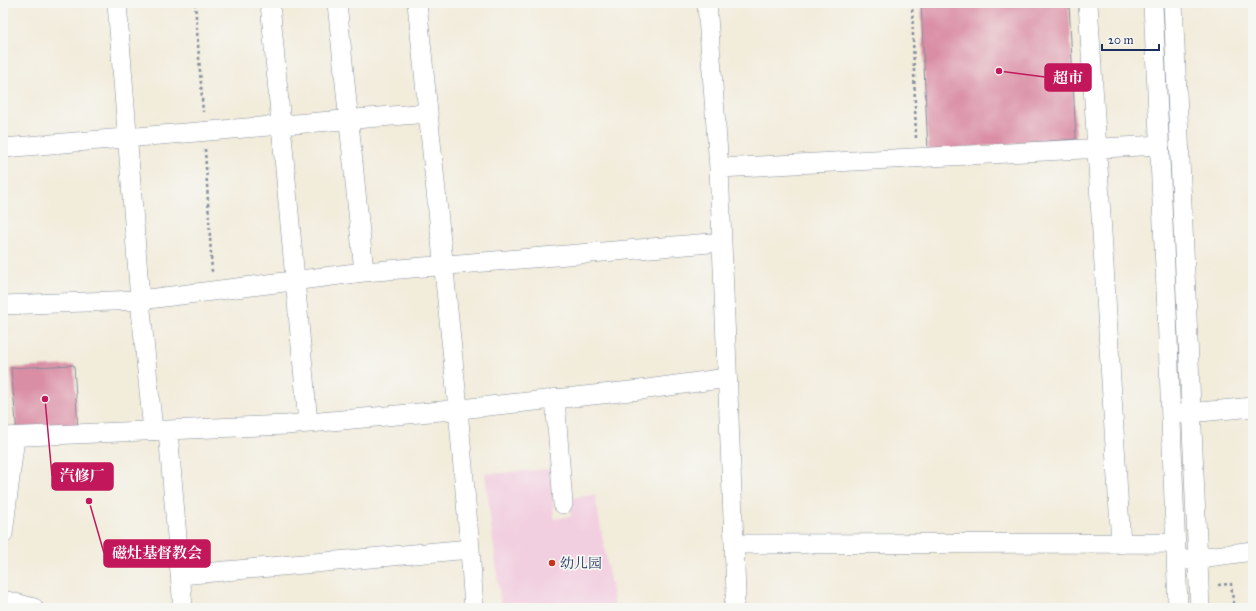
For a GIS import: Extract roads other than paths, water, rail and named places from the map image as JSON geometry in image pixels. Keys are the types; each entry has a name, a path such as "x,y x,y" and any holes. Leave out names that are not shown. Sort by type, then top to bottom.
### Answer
{"street":[{"path":"117,3 140,300 160,431 180,575 183,608"},
{"path":"270,3 308,423"},
{"path":"338,3 348,120 364,272"},
{"path":"417,3 458,409 474,608"},
{"path":"707,3 719,168 736,593 733,608"},
{"path":"1088,3 1098,147 1121,544"},
{"path":"1153,3 1178,608"},
{"path":"1173,3 1200,608"},
{"path":"3,148 428,113"},
{"path":"719,168 1098,147 1160,145"},
{"path":"3,305 140,300 364,272 722,242"},
{"path":"3,534 9,437 308,423 640,390 727,378"},
{"path":"555,398 562,504"},
{"path":"1171,414 1253,407"},
{"path":"734,544 1121,544 1176,552 1197,558 1253,551"},
{"path":"180,575 470,549"},
{"path":"3,600 34,608"}],"place":[{"name":"超市","path":"999,71"},
{"name":"汽修厂","path":"45,399"},
{"name":"磁灶基督教会","path":"89,501"},
{"name":"幼儿园","path":"552,563"}]}
